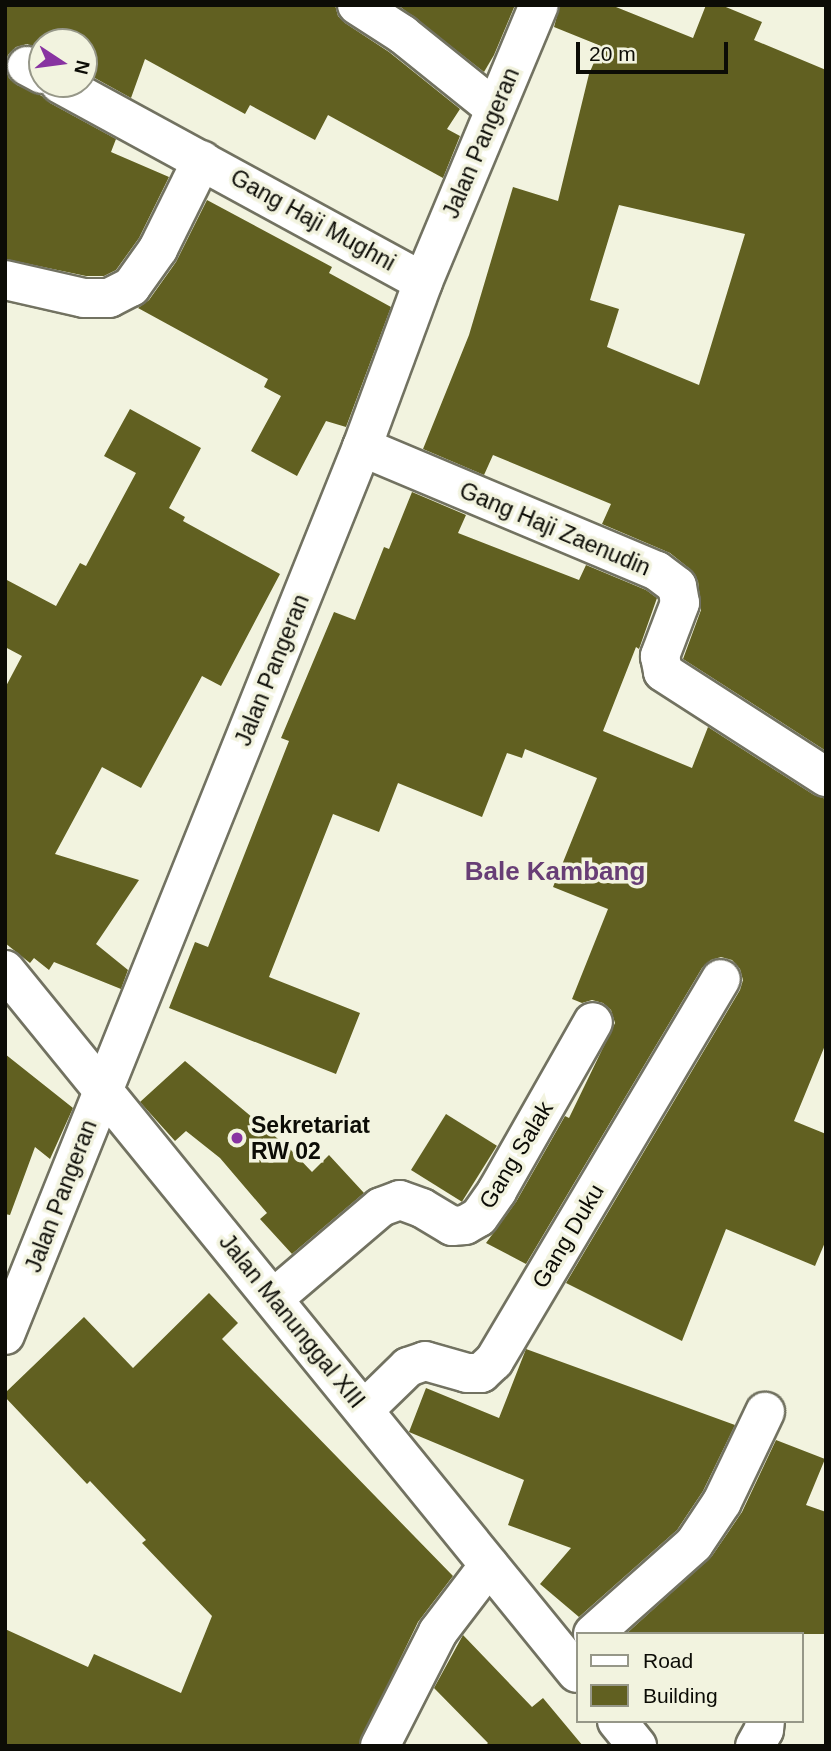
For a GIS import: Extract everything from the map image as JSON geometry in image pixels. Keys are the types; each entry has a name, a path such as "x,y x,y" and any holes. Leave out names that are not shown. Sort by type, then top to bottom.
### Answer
{"street":[{"path":"357,5 402,34 494,108"},
{"name":"Jalan Pangeran","path":"5,1335 362,447 423,282 539,5"},
{"name":"Gang Haji Mughni","path":"86,98 423,282"},
{"name":"Gang Haji Mughni","path":"5,280 83,298 108,298 131,287 158,249 202,160"},
{"name":"Gang Haji Zaenudin","path":"362,447 657,571 677,586 680,603 660,656 663,672 826,777"},
{"name":"Jalan Manunggal XIII","path":"5,970 365,1409 489,1565 576,1651"},
{"name":"Gang Duku","path":"365,1409 408,1367 425,1361 467,1373 481,1373 494,1362 721,979"},
{"name":"Gang Salak","path":"274,1298 381,1207 400,1200 422,1208 453,1226 465,1225 479,1217 497,1191 593,1022"},
{"path":"600,1632 694,1544 722,1502 765,1412"},
{"path":"380,1746 438,1632 489,1565"},
{"path":"619,1723 637,1746"},
{"path":"755,1746 765,1730 765,1723"}],"building":[{"path":"5,5 335,5 338,16 345,23 389,52 460,109 447,129 460,136 443,178 328,115 315,140 250,105 245,114 145,59 131,98 98,80 98,28 28,28 28,44 16,47 8,55 5,66"},
{"path":"398,5 515,5 484,72"},
{"path":"560,5 611,5 693,38 706,5 721,5 762,22 754,40 826,70 826,751 683,659 701,610 698,581 690,569 670,553 602,524 611,504 493,455 484,475 423,449 469,335 513,187 558,201 589,74 601,46 554,27","holes":["619,205 745,234 699,385 607,347 619,309 590,300"]},
{"path":"5,67 9,78 28,90 28,98 44,98 116,139 111,152 169,177 139,238 116,270 104,276 86,276 5,259"},
{"path":"207,200 332,267 329,273 391,307 346,427 326,421 297,476 251,451 281,396 264,387 268,379 138,308 149,300 176,262"},
{"path":"130,409 201,448 169,508 185,517 183,521 280,574 221,686 202,676 141,788 102,767 55,854 139,880 96,944 128,970 121,989 54,962 49,970 34,958 30,963 5,943 5,688 22,656 5,647 5,579 56,606 80,563 86,566 136,473 104,456"},
{"path":"412,492 466,515 458,533 579,580 586,565 646,590 657,598 639,649 636,647 603,731 692,768 708,727 814,795 826,799 826,1043 794,1121 826,1134 826,1240 815,1266 726,1229 682,1341 566,1283 740,990 743,980 740,969 732,960 721,957 711,960 702,968 526,1264 486,1243 516,1202 565,1116 569,1118 615,1023 611,1010 603,1003 592,1000 582,1003 572,999 608,909 553,887 597,778 525,749 522,758 507,753 482,817 398,783 379,832 333,814 269,977 360,1013 336,1074 169,1008 195,942 208,947 289,741 281,738 334,612 355,620 384,547 389,549"},
{"path":"5,1054 73,1108 50,1159 35,1147 10,1215 5,1214"},
{"path":"185,1061 290,1149 312,1172 329,1155 364,1193 292,1254 260,1219 267,1213 220,1158 186,1131 175,1141 140,1102"},
{"path":"446,1114 497,1146 462,1202 411,1170"},
{"path":"209,1293 238,1323 222,1339 453,1576 418,1622 358,1746 5,1746 5,1629 88,1667 94,1654 181,1693 212,1616 142,1543 146,1540 90,1481 87,1484 5,1397 5,1393 84,1317 133,1368"},
{"path":"526,1349 735,1425 703,1491 677,1530 579,1617 540,1584 571,1548 508,1525 524,1480 409,1432 426,1388 499,1418"},
{"path":"776,1440 825,1459 806,1505 826,1512 826,1634 628,1632 712,1556 742,1512"},
{"path":"463,1635 532,1707 543,1698 583,1746 485,1746 488,1743 434,1688"}],"place":[{"name":"Sekretariat RW 02","path":"237,1138"}],"district":[{"name":"Bale Kambang","path":"555,872"}]}
